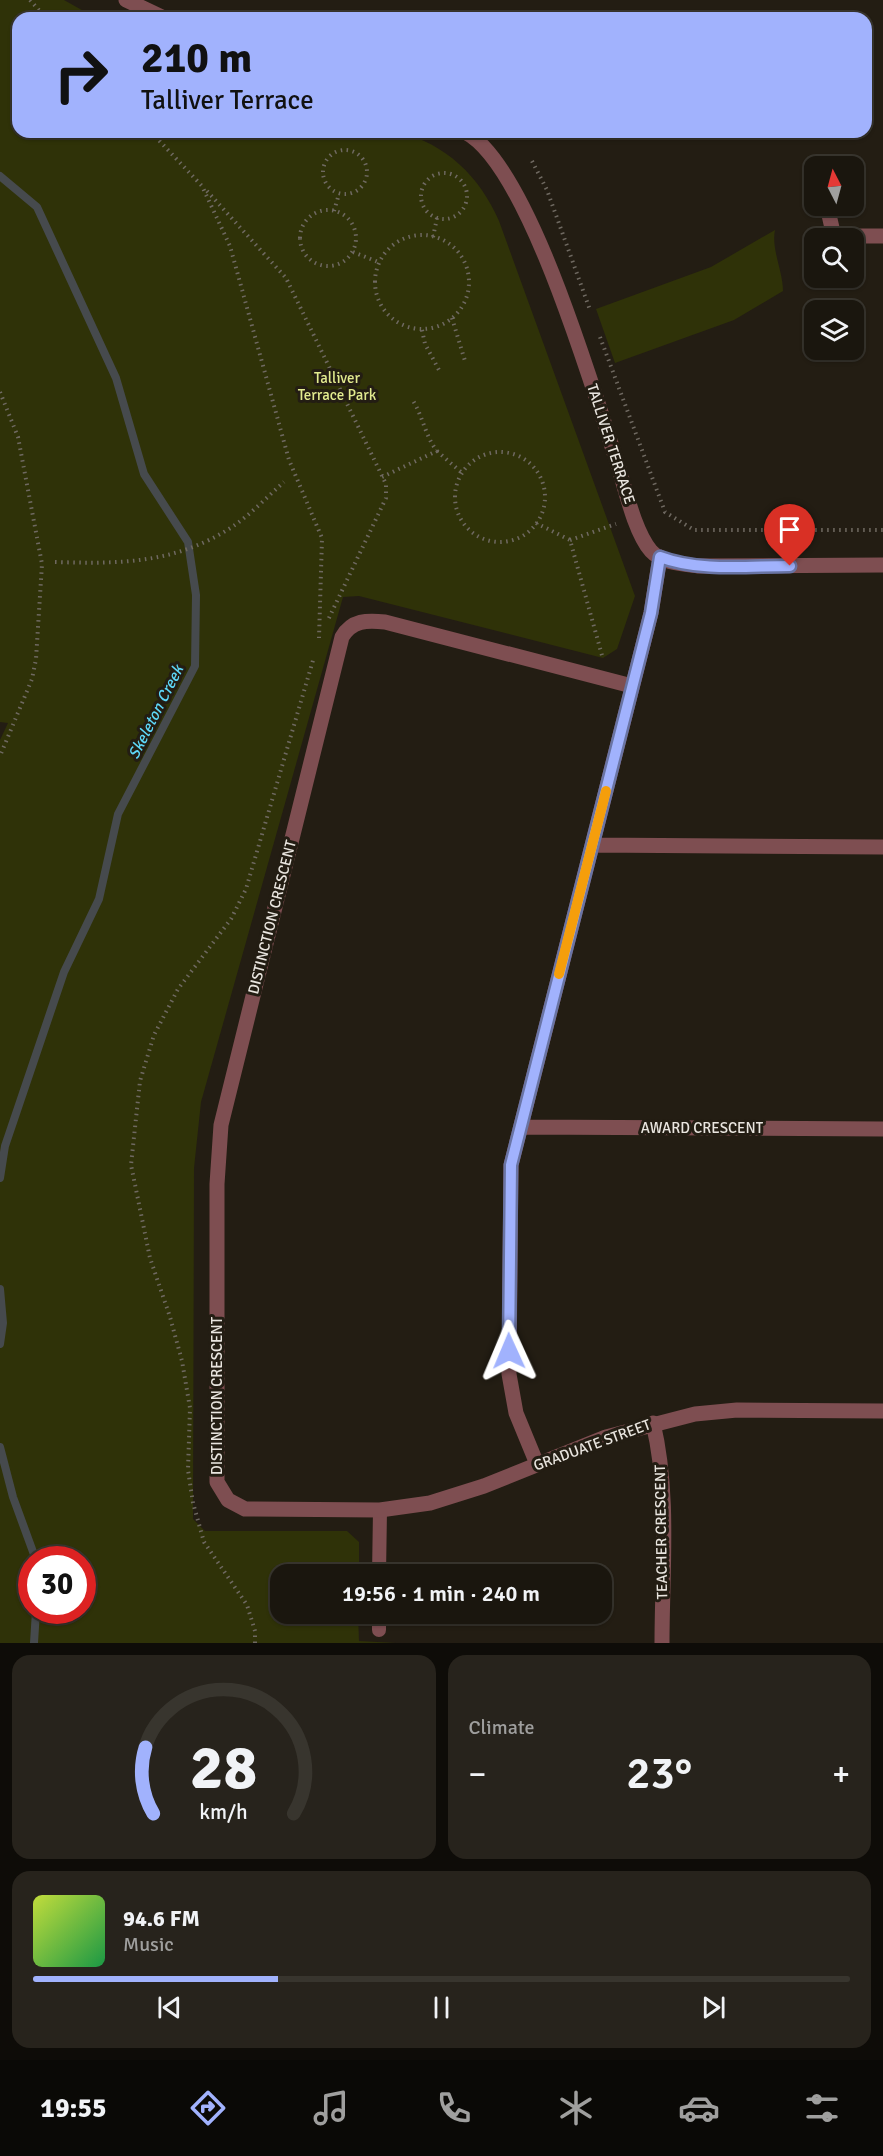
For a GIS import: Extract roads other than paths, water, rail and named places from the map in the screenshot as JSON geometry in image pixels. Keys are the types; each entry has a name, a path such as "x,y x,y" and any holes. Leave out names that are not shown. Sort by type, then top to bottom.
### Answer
{"street":[{"path":"126,0 151,12"},
{"name":"TALLIVER TERRACE","path":"475,138 499,166 525,207 579,349 635,518 645,542 660,557"},
{"path":"864,237 883,236"},
{"path":"537,1464 516,1413 509,1374 511,1165 651,613 660,557 678,564 698,566 883,565"},
{"name":"DISTINCTION CRESCENT","path":"228,1500 218,1482 216,1469 217,1184 221,1125 342,637 353,624 363,621 385,622 632,686"},
{"path":"592,844 883,848"},
{"name":"AWARD CRESCENT","path":"521,1127 883,1129"},
{"name":"GRADUATE STREET","path":"228,1500 245,1509 380,1510 413,1506 459,1495 606,1437 695,1414 737,1410 883,1411"},
{"name":"TEACHER CRESCENT","path":"653,1423 660,1451 662,1479 662,1643"}],"lane":[{"path":"379,1564 380,1510"},
{"path":"379,1624 379,1630"}],"waterway":[{"name":"Skeleton Creek","path":"0,176 37,207 116,378 144,474 188,542 196,595 195,666 118,814 99,899 64,972 5,1146 0,1178"},
{"name":"Skeleton Creek","path":"0,1289 3,1323 0,1344"},
{"name":"Skeleton Creek","path":"0,1447 13,1497 31,1546"},
{"name":"Skeleton Creek","path":"34,1643 35,1624"}],"park label":[{"name":"Talliver Terrace Park","path":"337,386"}]}
